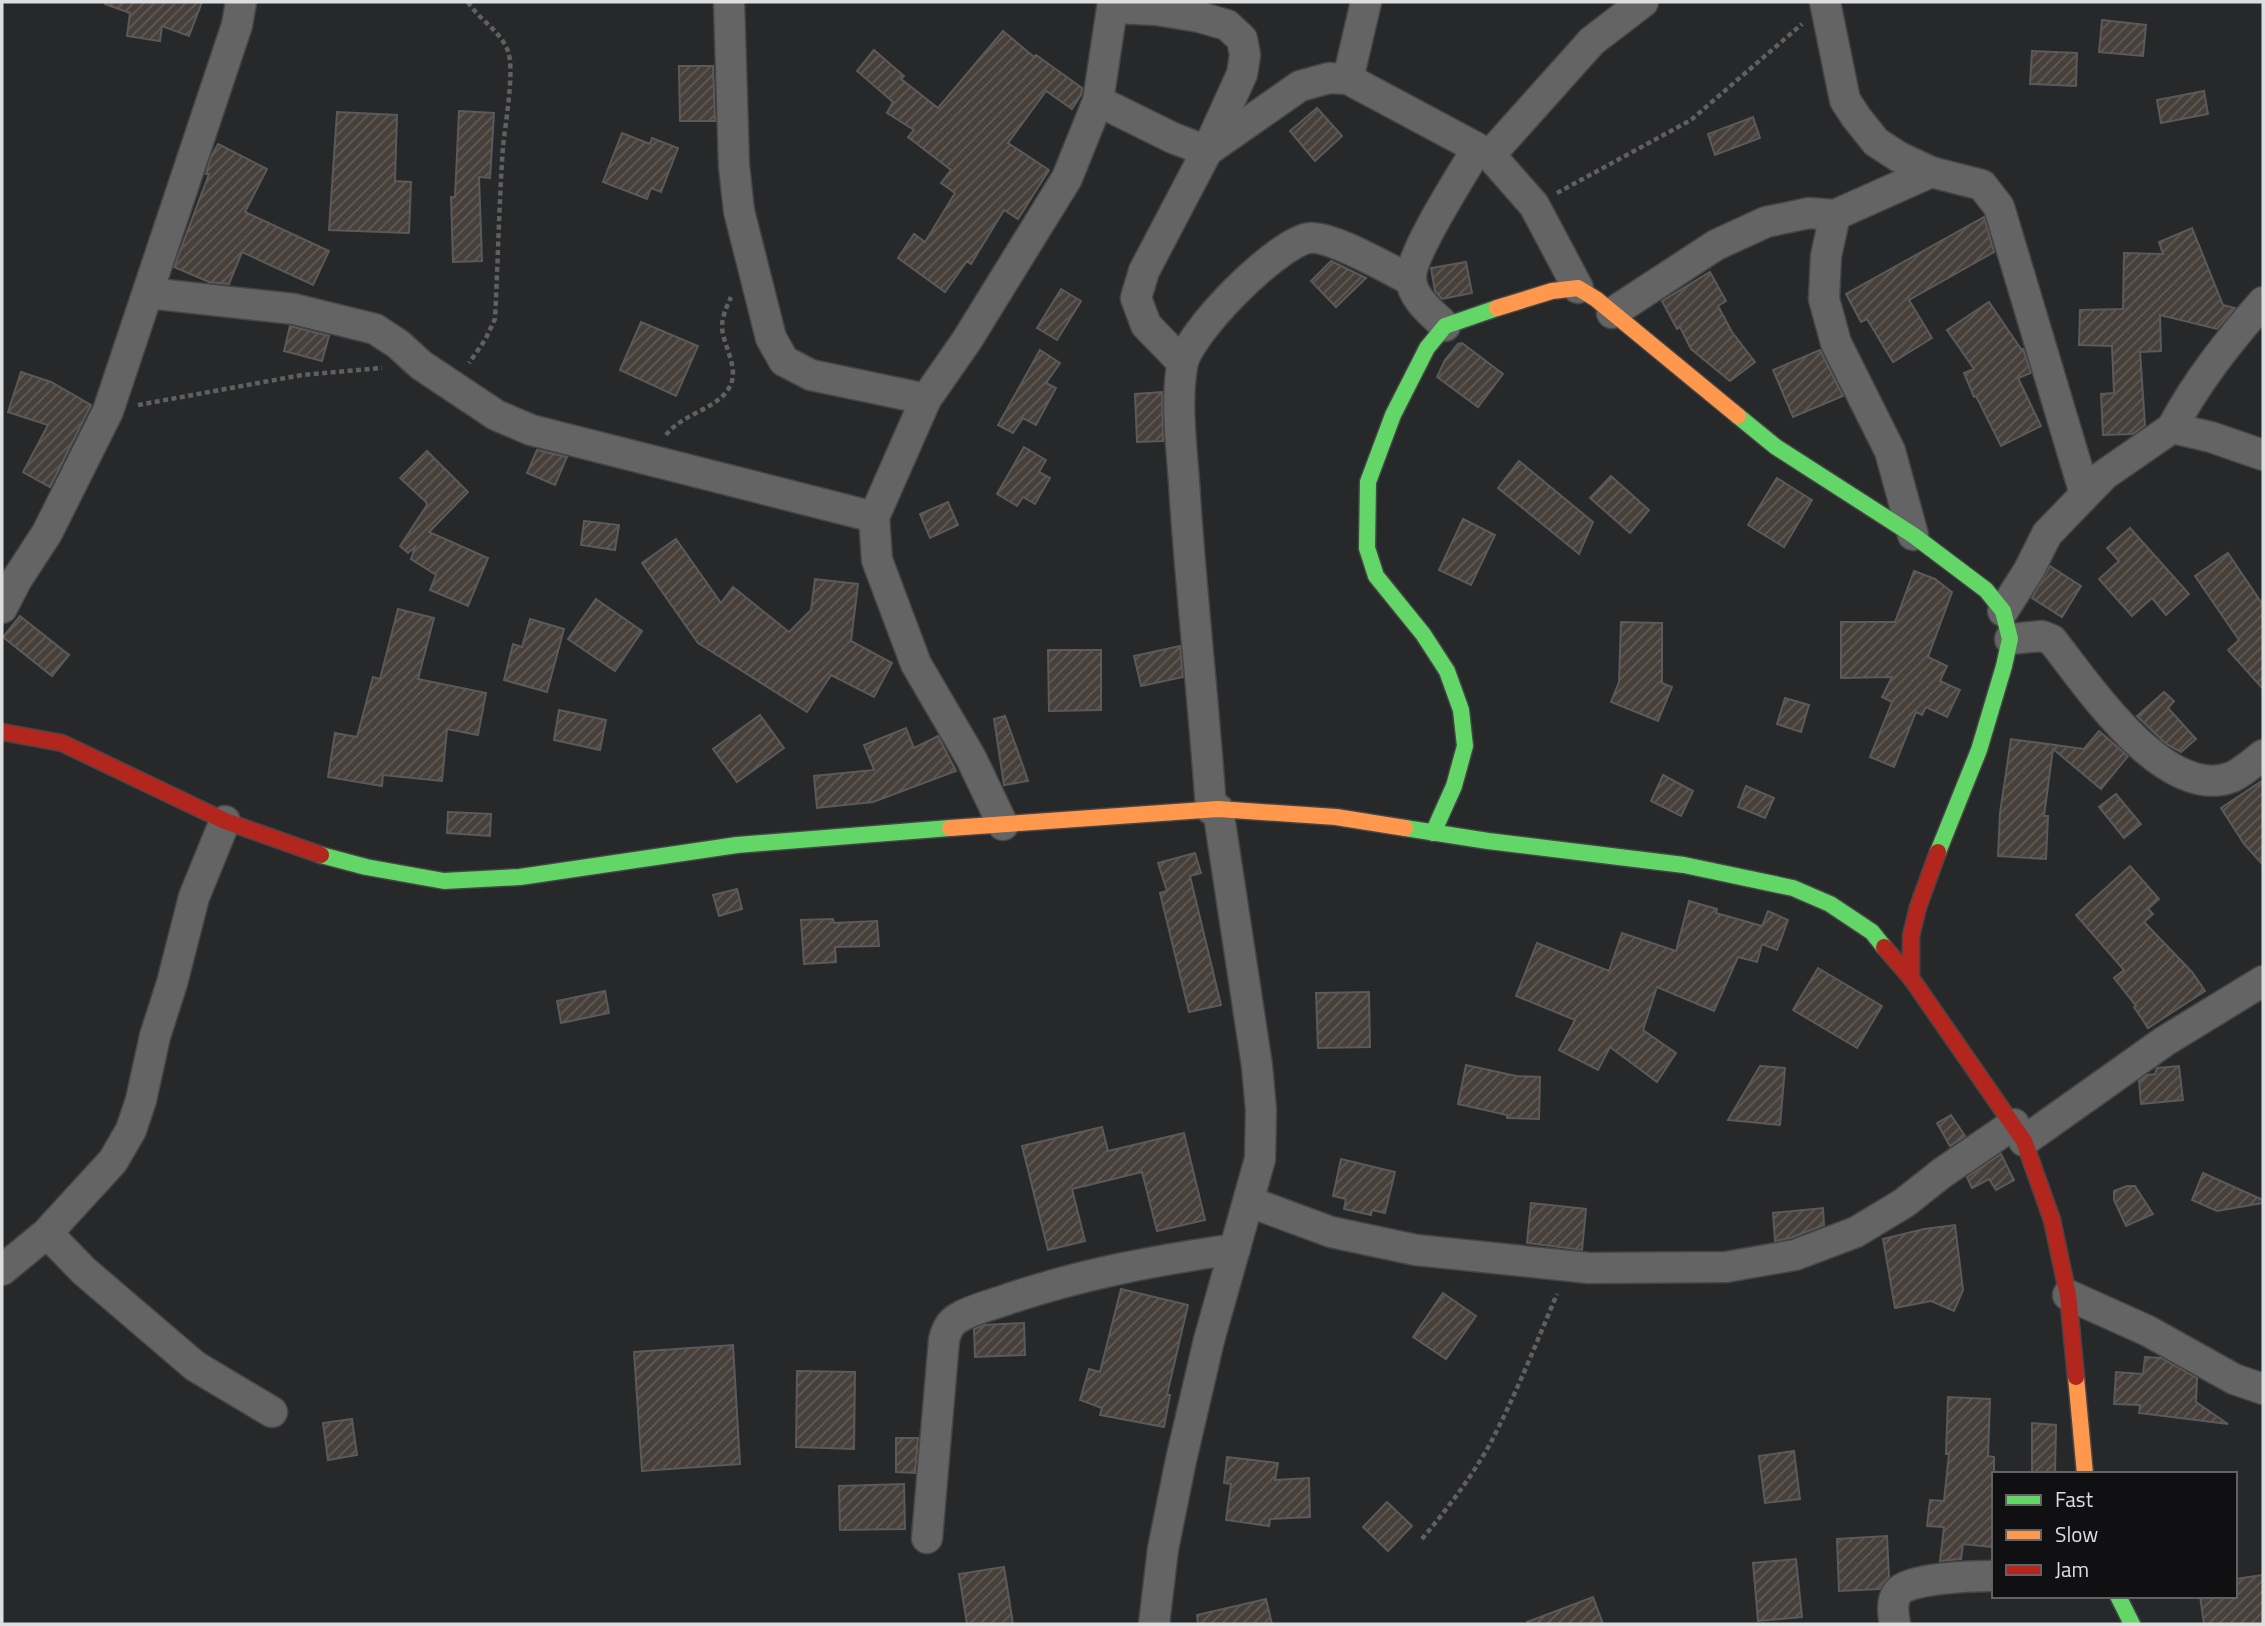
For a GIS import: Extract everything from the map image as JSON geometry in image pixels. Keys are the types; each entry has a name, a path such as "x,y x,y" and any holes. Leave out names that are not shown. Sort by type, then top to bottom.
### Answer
{"street":[{"path":"2,608 47,533 108,411 237,25 242,2"},
{"path":"729,2 734,166 739,211 771,338 784,362 811,374 926,399"},
{"path":"1348,79 1366,2"},
{"path":"1445,326 1417,296 1411,280 1412,267 1434,222 1483,152 1592,41 1643,2"},
{"path":"1825,2 1846,100 1876,142 1899,157 1931,172 1982,185 1999,207 2085,494"},
{"path":"1003,825 971,758 916,664 877,560 874,517 926,399 967,340 1067,178 1098,101 1113,5 1199,17 1227,25 1241,39 1245,55 1242,74 1207,151 1144,271 1136,299 1146,325 1182,362"},
{"path":"1207,151 1300,86 1329,78 1348,79 1483,152 1534,205 1578,288 1596,299 1776,447 1913,535 1986,590 2006,625 2052,640 2133,739 2154,757 2189,778 2209,780 2232,777 2263,755"},
{"path":"1098,101 1173,138 1207,151"},
{"path":"1612,313 1716,244 1766,222 1809,213 1835,215 1931,172"},
{"path":"1835,215 1826,256 1824,299 1836,343 1890,451 1913,535"},
{"path":"1154,1624 1163,1549 1181,1460 1209,1340 1250,1202 1260,1158 1261,1110 1257,1066 1214,809 1185,494 1179,403 1182,362 1199,330 1227,299 1287,246 1310,238 1328,240 1411,280"},
{"path":"1433,832 1454,786 1465,746 1461,710 1447,671 1423,634 1376,576 1367,548 1368,482 1393,415 1427,348 1445,326 1477,313 1552,291 1578,288"},
{"path":"148,293 294,309 375,329 453,388 495,415 531,430 648,462 874,517"},
{"path":"1911,978 1911,936 1918,907 1951,815 1979,750 2006,625 2047,534 2104,475 2172,428 2190,392 2263,302"},
{"path":"2172,428 2211,437 2263,455"},
{"path":"2,732 62,743 225,821 303,850 366,867 444,881 520,877 737,845 1214,809 1336,817 1684,865 1794,888 1830,904 1872,932 1911,978 2019,1133 2052,1220 2068,1295 2085,1472"},
{"path":"2,1270 47,1233 113,1161 131,1130 194,897 225,821"},
{"path":"1250,1202 1331,1232 1416,1250 1567,1267 1726,1267 1795,1255 1877,1221 1980,1146 2019,1133 2263,981"},
{"path":"47,1233 84,1271 195,1366 272,1412"},
{"path":"927,1538 944,1340 952,1322 972,1312 1027,1293 1097,1273 1235,1249"},
{"path":"2068,1295 2148,1331 2234,1379 2263,1389"},
{"path":"1895,1624 1893,1604 1899,1592 1913,1583 1962,1576 1990,1576"},
{"path":"2119,1598 2132,1624"}],"path":[{"path":"453,388 485,340 495,318 509,76 509,53 499,35 468,2"},
{"path":"1534,205 1612,165 1690,120 1766,57 1825,2"},
{"path":"648,462 668,432 727,391 733,377 722,319 750,256"},
{"path":"108,411 302,374 421,365"},
{"path":"1422,1539 1449,1507 1490,1444 1524,1375 1567,1267"}],"building":[{"path":"105,2 202,2 189,36 162,26 160,41 127,36 130,13"},
{"path":"2102,20 2146,25 2143,56 2099,52"},
{"path":"1003,31 1034,57 1036,55 1082,88 1081,95 1072,109 1046,91 1008,143 1049,170 1018,219 1004,210 971,264 967,261 945,292 898,258 914,234 925,242 955,193 941,183 951,170 908,137 914,130 887,113 893,102 857,71 874,50 904,76 901,79 938,108"},
{"path":"2032,51 2077,53 2076,86 2030,84"},
{"path":"679,66 713,66 715,121 680,121"},
{"path":"2204,91 2208,114 2161,123 2157,100"},
{"path":"1317,108 1342,136 1315,161 1290,131"},
{"path":"459,111 494,113 490,178 479,177 482,261 453,262 451,197 455,197"},
{"path":"337,112 397,115 395,181 411,182 409,233 329,230"},
{"path":"1753,117 1760,138 1715,155 1708,134"},
{"path":"622,133 650,144 652,138 678,148 661,192 651,188 647,199 603,182"},
{"path":"218,144 267,169 245,212 329,251 313,285 242,252 229,284 209,282 174,267 209,174 206,174 211,157"},
{"path":"1984,217 1994,252 1909,300 1932,338 1893,362 1867,319 1861,322 1846,294"},
{"path":"2192,228 2223,305 2235,308 2217,329 2160,315 2161,351 2140,352 2145,425 2133,434 2103,435 2101,394 2114,393 2112,346 2079,345 2080,310 2123,309 2124,253 2163,254 2159,242"},
{"path":"1331,261 1366,278 1336,307 1311,281"},
{"path":"1466,262 1472,293 1442,299 1435,291 1431,268"},
{"path":"1710,272 1726,301 1718,306 1732,332 1755,362 1730,381 1691,349 1662,301"},
{"path":"1061,289 1081,301 1057,340 1037,328"},
{"path":"1989,302 2023,349 2031,373 2018,378 2041,426 2001,446 1964,373 1974,369 1947,330"},
{"path":"641,322 698,346 676,396 620,370"},
{"path":"290,326 329,336 322,361 284,351"},
{"path":"1462,343 1503,374 1478,407 1437,377 1445,360 1458,344"},
{"path":"1040,350 1060,363 1046,383 1056,388 1036,425 1023,418 1013,433 998,425"},
{"path":"1820,350 1843,396 1793,417 1773,370"},
{"path":"21,372 51,382 91,405 50,487 23,472 48,425 8,412"},
{"path":"1162,392 1163,441 1137,442 1135,394"},
{"path":"1024,447 1046,460 1039,472 1050,478 1035,504 1023,497 1017,506 997,494"},
{"path":"537,450 567,457 555,485 527,473"},
{"path":"427,451 468,492 429,532 488,558 468,606 430,590 436,575 411,559 415,547 408,553 400,546 427,505 400,478"},
{"path":"1519,461 1593,522 1579,554 1498,488"},
{"path":"1611,476 1649,510 1630,533 1590,498"},
{"path":"1777,478 1812,500 1784,547 1748,525"},
{"path":"948,502 958,525 930,538 920,514"},
{"path":"1463,519 1495,535 1471,585 1439,570"},
{"path":"584,521 619,525 615,550 581,545"},
{"path":"2130,528 2189,594 2166,615 2152,598 2132,616 2099,579 2119,561 2107,548"},
{"path":"676,539 721,603 733,587 789,632 811,610 815,579 858,584 851,641 892,663 874,697 831,675 807,712 698,643 642,563"},
{"path":"2228,553 2263,605 2263,689 2228,650 2239,640 2195,576"},
{"path":"2050,566 2081,586 2062,617 2032,598"},
{"path":"1914,571 1935,579 1952,592 1928,657 1947,666 1940,681 1960,690 1947,717 1926,707 1922,715 1916,712 1894,767 1870,757 1892,702 1882,697 1892,677 1841,678 1841,622 1895,622"},
{"path":"596,599 642,631 615,671 568,639"},
{"path":"398,609 434,618 418,679 486,693 478,735 447,729 442,781 383,775 382,786 328,777 335,733 357,737 373,677 380,679"},
{"path":"20,616 69,655 52,676 3,637"},
{"path":"530,619 564,629 547,692 504,680 513,644 522,647"},
{"path":"1621,622 1662,623 1662,683 1672,687 1658,721 1611,702 1619,682"},
{"path":"1180,646 1183,677 1141,686 1134,656"},
{"path":"1048,650 1101,650 1101,710 1049,711"},
{"path":"2164,692 2174,701 2168,708 2196,739 2181,752 2165,743 2137,716"},
{"path":"1785,698 1809,705 1801,732 1777,724"},
{"path":"559,710 606,720 600,750 554,740"},
{"path":"760,715 784,748 737,782 713,749"},
{"path":"1005,716 1028,781 1004,785 994,719"},
{"path":"906,728 914,748 938,736 956,771 873,802 817,808 814,776 874,770 864,745"},
{"path":"2099,731 2128,756 2101,789 2053,749 2044,816 2048,816 2046,859 1998,856 2000,813 2011,739 2084,749"},
{"path":"1663,775 1693,791 1681,816 1651,801"},
{"path":"2263,780 2263,865 2244,844 2221,808"},
{"path":"1746,786 1774,798 1765,818 1738,807"},
{"path":"2116,794 2141,824 2124,838 2099,807"},
{"path":"448,812 491,814 490,836 447,833"},
{"path":"1195,853 1201,873 1190,876 1221,1005 1189,1012 1160,893 1167,891 1158,863"},
{"path":"2130,866 2159,899 2148,909 2153,914 2144,922 2192,972 2205,991 2148,1028 2134,1007 2136,1006 2114,978 2124,970 2076,915"},
{"path":"737,889 742,909 719,916 713,895"},
{"path":"1689,901 1717,909 1716,913 1762,926 1768,911 1788,920 1777,950 1762,944 1757,962 1738,957 1714,1011 1657,987 1643,1030 1676,1053 1657,1082 1610,1047 1598,1070 1559,1050 1575,1020 1516,996 1537,943 1609,971 1622,933 1676,951"},
{"path":"833,919 834,923 877,921 879,946 835,947 836,962 804,964 801,920"},
{"path":"1818,968 1882,1006 1857,1048 1793,1010"},
{"path":"605,991 609,1013 561,1023 557,1001"},
{"path":"1369,992 1370,1047 1318,1048 1316,993"},
{"path":"1466,1065 1516,1076 1540,1077 1539,1119 1507,1118 1507,1115 1458,1104"},
{"path":"1760,1066 1785,1068 1780,1125 1728,1120"},
{"path":"2179,1066 2183,1100 2141,1104 2139,1081 2147,1075 2155,1074 2157,1068"},
{"path":"1951,1115 1965,1136 1950,1146 1937,1123"},
{"path":"1102,1127 1108,1151 1184,1133 1205,1220 1157,1231 1142,1172 1072,1189 1085,1241 1048,1250 1022,1146"},
{"path":"2001,1154 2014,1180 1996,1190 1989,1179 1972,1188 1967,1177"},
{"path":"1341,1159 1395,1172 1385,1213 1372,1210 1371,1215 1344,1209 1346,1199 1333,1196"},
{"path":"2203,1173 2263,1200 2263,1203 2217,1211 2192,1200"},
{"path":"2135,1186 2153,1214 2126,1226 2114,1200 2114,1191"},
{"path":"1531,1203 1586,1209 1582,1250 1527,1243"},
{"path":"1823,1208 1824,1225 1775,1241 1773,1213"},
{"path":"1955,1225 1963,1290 1954,1311 1931,1301 1895,1308 1883,1239"},
{"path":"1121,1289 1188,1305 1167,1395 1170,1395 1164,1427 1100,1415 1102,1408 1080,1400 1089,1369 1100,1372"},
{"path":"1443,1293 1476,1316 1446,1359 1413,1337"},
{"path":"1024,1323 1025,1355 975,1357 974,1329 984,1325"},
{"path":"733,1345 740,1464 642,1471 634,1352"},
{"path":"2145,1357 2161,1358 2197,1378 2196,1402 2228,1424 2139,1413 2140,1405 2114,1404 2116,1372 2143,1374"},
{"path":"797,1371 855,1372 854,1449 796,1447"},
{"path":"1948,1397 1990,1399 1988,1456 1994,1457 1991,1547 1963,1544 1961,1559 1940,1561 1944,1527 1927,1526 1930,1500 1944,1501 1949,1454 1946,1454"},
{"path":"352,1419 357,1455 328,1460 323,1423"},
{"path":"2032,1423 2056,1425 2055,1472 2032,1472"},
{"path":"896,1438 918,1438 915,1473 896,1472"},
{"path":"1794,1451 1800,1499 1765,1503 1759,1456"},
{"path":"1227,1457 1278,1463 1275,1480 1309,1478 1310,1517 1270,1519 1269,1526 1226,1520 1231,1484 1224,1483"},
{"path":"904,1484 905,1529 840,1530 839,1486"},
{"path":"1387,1502 1412,1526 1388,1551 1363,1527"},
{"path":"1887,1536 1889,1577 1880,1589 1839,1591 1837,1539"},
{"path":"1796,1559 1802,1617 1758,1621 1753,1563"},
{"path":"1004,1567 1013,1624 967,1624 959,1574"},
{"path":"2263,1575 2263,1624 2204,1624 2200,1598 2237,1598 2237,1579"},
{"path":"1593,1597 1603,1624 1527,1622"},
{"path":"1266,1599 1272,1624 1198,1624 1197,1615"}],"traffic: fast":[{"path":"1433,833 1454,786 1465,746 1461,710 1447,671 1423,634 1376,576 1367,548 1368,482 1393,415 1427,348 1445,326 1497,308"},
{"path":"1738,416 1776,447 1913,535 1986,590 2003,611 2010,639 2004,666 1979,750 1938,852"},
{"path":"321,855 366,867 444,881 520,877 737,845 950,828"},
{"path":"1405,828 1684,865 1793,888 1830,904 1872,932 1884,947"},
{"path":"2119,1598 2132,1624"}],"traffic: slow":[{"path":"1497,308 1552,291 1578,288 1596,299 1738,416"},
{"path":"950,828 1218,809 1336,817 1405,828"},
{"path":"2076,1377 2085,1472"}],"traffic: jam":[{"path":"2,732 62,743 225,821 321,855"},
{"path":"1911,978 1911,936 1918,907 1938,852"},
{"path":"1884,947 1911,978 2024,1141 2052,1220 2068,1295 2076,1377"}]}
